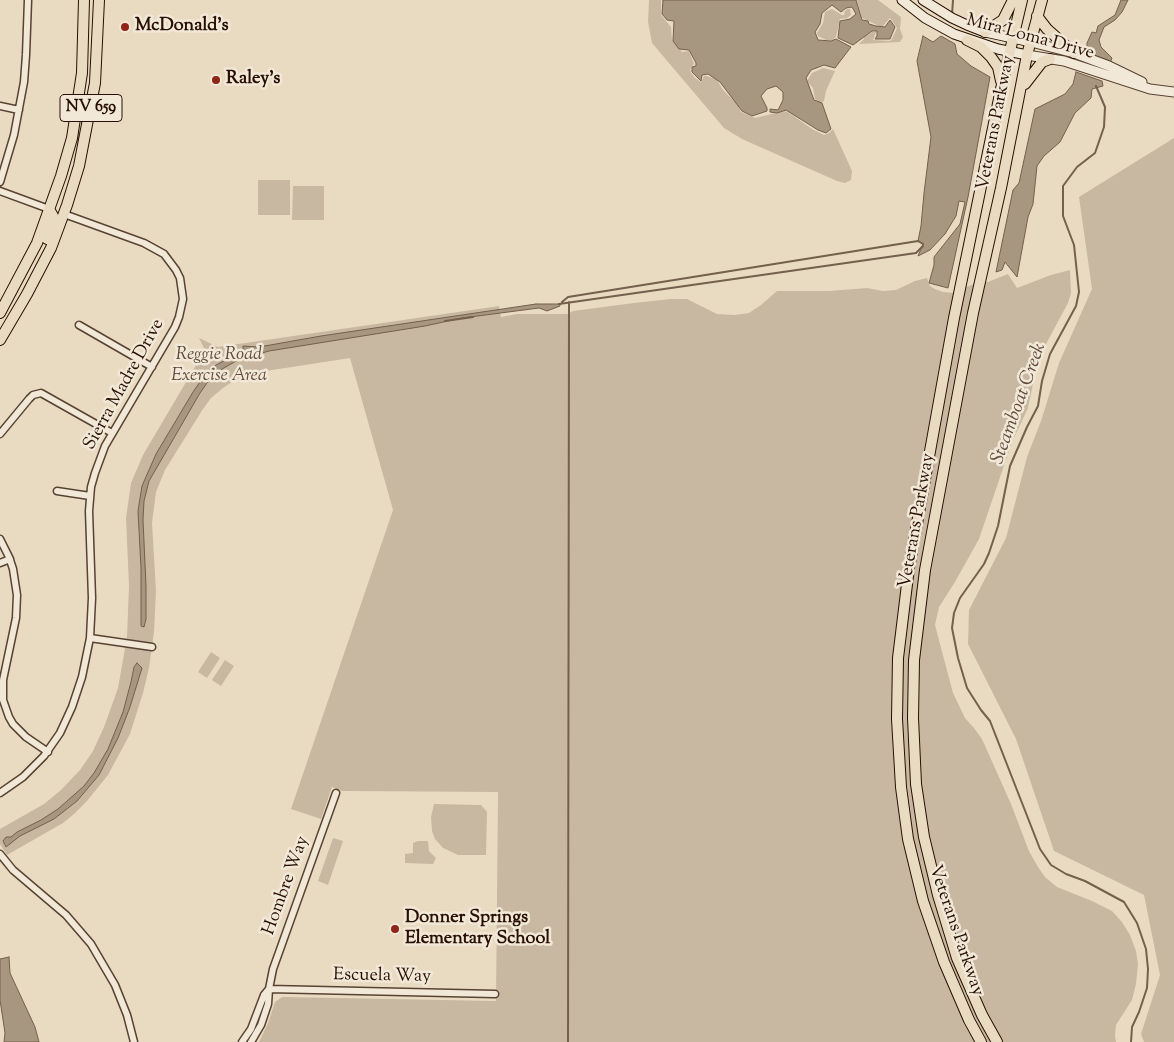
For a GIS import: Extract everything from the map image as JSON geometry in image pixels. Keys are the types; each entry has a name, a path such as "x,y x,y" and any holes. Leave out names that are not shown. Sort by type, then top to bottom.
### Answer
{"main road":[{"name":"NV 659","path":"0,314 36,243 61,176 72,138 82,73 84,0"},
{"name":"NV 659","path":"0,340 51,248 80,162 95,83 99,0"},
{"path":"985,32 1003,20 1013,0"},
{"name":"Veterans Parkway","path":"981,1042 969,1020 944,962 923,901 908,839 901,787 897,719 898,658 909,568 954,318 1001,89 1022,0"},
{"name":"Veterans Parkway","path":"997,1042 982,1015 957,958 924,837 916,784 913,718 914,660 925,570 973,313 1001,188 1027,55 1042,0"},
{"path":"1037,16 1047,29 1079,54"},
{"path":"967,40 981,48 998,67 1001,89"},
{"path":"1020,91 1038,66 1050,59"},
{"path":"64,214 60,200 80,119 77,111"},
{"path":"18,310 16,301 50,234 53,216 49,209"}],"street":[{"path":"0,182 12,144 19,110 26,54 28,0"},
{"name":"Mira Loma Drive","path":"902,0 940,27 967,40 1078,65 1104,75 1158,90 1174,92"},
{"name":"Mira Loma Drive","path":"923,0 960,22 985,32 1079,54 1109,66 1158,90"},
{"path":"0,106 19,110"},
{"path":"0,191 49,209"},
{"name":"Sierra Madre Drive","path":"0,793 29,772 48,752 60,734 72,707 82,677 90,638 92,598 88,524 90,496 99,460 112,433 180,317 183,300 182,289 176,270 164,254 154,248 64,214"},
{"path":"80,325 152,367"},
{"path":"0,434 29,399 38,394 45,394 112,433"},
{"path":"57,491 90,496"},
{"path":"0,539 10,559 16,581 17,608 3,661 3,700 9,717 20,731 48,752"},
{"path":"0,563 10,559"},
{"path":"90,638 152,647"},
{"name":"Hombre Way","path":"252,1042 261,1025 268,1004 273,969 336,793"},
{"path":"0,854 13,870 66,914 91,944 116,985 134,1042"},
{"name":"Hombre Way","path":"242,1042 251,1029 264,995 269,989"},
{"name":"Escuela Way","path":"269,989 495,994"}],"green space":[{"path":"649,0 661,0 661,15 671,27 672,40 682,52 689,51 694,64 690,69 695,78 701,82 704,76 717,80 723,90 737,104 741,112 755,118 784,111 824,135 833,129 852,171 851,180 845,183 837,181 742,139 724,128 652,43 648,22"},
{"path":"857,0 878,0 901,17 900,29 903,37 900,42 859,44 864,37 872,32 876,32 873,40 890,41 897,28 890,18 883,26 879,26 862,18"},
{"path":"832,9 844,15 847,9 850,9 851,15 840,19 836,37 832,40 826,40 818,36 817,33 823,23 825,12"},
{"path":"823,68 835,71 826,91 824,101 821,103 815,99 813,88 807,81 812,73"},
{"path":"1174,138 1174,1042 1144,1042 1141,1034 1160,975 1144,895 1054,851 1016,739 968,644 969,610 1006,538 1027,457 1041,421 1059,363 1092,289 1079,197"},
{"path":"258,180 290,180 290,215 258,215"},
{"path":"293,186 324,186 324,220 292,220"},
{"name":"Reggie Road Exercise Area","path":"1070,270 1071,293 1068,303 1046,344 1036,369 1028,408 1012,442 979,539 939,607 935,625 953,693 965,718 982,739 1011,804 1029,851 1038,867 1045,877 1057,887 1112,911 1130,935 1136,951 1138,964 1136,984 1132,1000 1116,1025 1116,1042 259,1042 275,1002 282,997 496,1001 498,792 342,791 332,787 321,819 291,809 393,510 350,358 253,373 235,380 223,388 211,398 203,409 165,470 156,492 152,523 156,591 154,632 149,668 130,734 108,775 74,814 63,823 7,855 0,844 0,829 44,804 80,770 93,751 104,727 118,688 127,637 129,586 126,518 131,483 143,455 205,350 199,338 218,347 499,306 501,317 517,314 568,314 573,311 634,303 687,299 717,314 735,315 749,313 777,291 829,291 867,288 883,291 896,290 915,281 927,278 930,286 935,289 954,293 977,283 988,282 1008,274 1017,288"},
{"path":"211,652 220,658 207,678 198,672"},
{"path":"225,660 234,666 221,686 212,680"},
{"path":"434,804 481,805 487,812 486,855 458,855 443,848 435,839 432,831 431,817"},
{"path":"333,838 343,841 328,885 318,881"},
{"path":"428,841 429,851 436,858 433,864 405,863 405,854 413,853 413,843"}],"shaded area":[{"path":"663,0 856,0 862,20 868,21 869,24 885,27 890,20 895,27 890,39 875,39 877,31 872,31 853,45 838,38 840,21 850,19 856,14 852,7 846,8 841,12 832,5 822,13 820,24 815,32 818,40 831,41 836,39 851,47 835,68 824,65 811,70 806,78 814,100 822,103 831,129 826,133 786,110 777,113 770,112 770,109 778,110 783,100 783,92 776,86 767,89 761,96 767,111 752,116 742,111 720,82 708,74 702,75 701,81 692,72 692,67 696,66 696,63 689,50 679,49 673,41 674,21 667,20 662,14"},
{"path":"1121,0 1128,0 1122,12 1115,20 1104,27 1099,40 1101,47 1112,58 1108,68 1081,58 1087,52 1087,43 1092,32 1096,33 1098,26 1115,15"},
{"path":"923,36 933,42 941,36 955,44 957,54 971,66 990,77 968,197 948,288 929,283 934,265 934,257 960,224 965,202 959,201 956,216 945,234 930,250 918,256 923,244 918,241 931,137 917,61"},
{"path":"1076,72 1102,81 1103,86 1092,89 1091,98 1075,113 1060,142 1044,156 1037,166 1033,204 1028,217 1017,277 1005,262 1002,270 996,272 1013,190 1019,183 1035,109 1065,94 1073,84"},
{"path":"536,304 560,304 560,306 547,311 539,308 462,318 425,326 269,351 238,360 222,369 207,383 200,393 149,481 144,501 143,520 146,619 144,627 141,626 141,568 138,511 142,486 156,454 193,392 202,379 216,365 241,352 243,346 259,347"},
{"path":"137,663 142,668 130,707 118,738 99,775 77,801 54,819 20,836 6,847 3,841 6,837 11,837 58,809 84,786 94,773 108,749 123,712 134,667"},
{"path":"9,957 10,973 35,1027 39,1042 4,1042 5,1033 0,1000 0,959"}],"waterway":[{"path":"952,15 953,0"},
{"name":"Steamboat Creek","path":"1096,86 1105,107 1104,127 1095,153 1077,167 1063,186 1063,216 1074,245 1079,292 1076,306 1050,354 1042,381 1038,406 1010,466 998,526 989,553 984,564 960,598 954,613 952,628 967,688 990,721 1040,849 1051,865 1124,902 1137,923 1146,949 1148,969 1147,988 1132,1027 1131,1042"},
{"path":"562,302 568,297 918,241 923,244"},
{"path":"559,304 916,253 923,246"},
{"path":"568,1042 569,302"},
{"path":"445,321 473,317"}],"place":[{"name":"McDonald's","path":"125,27"},
{"name":"Raley's","path":"216,80"},
{"name":"Donner Springs Elementary School","path":"395,929"}]}
